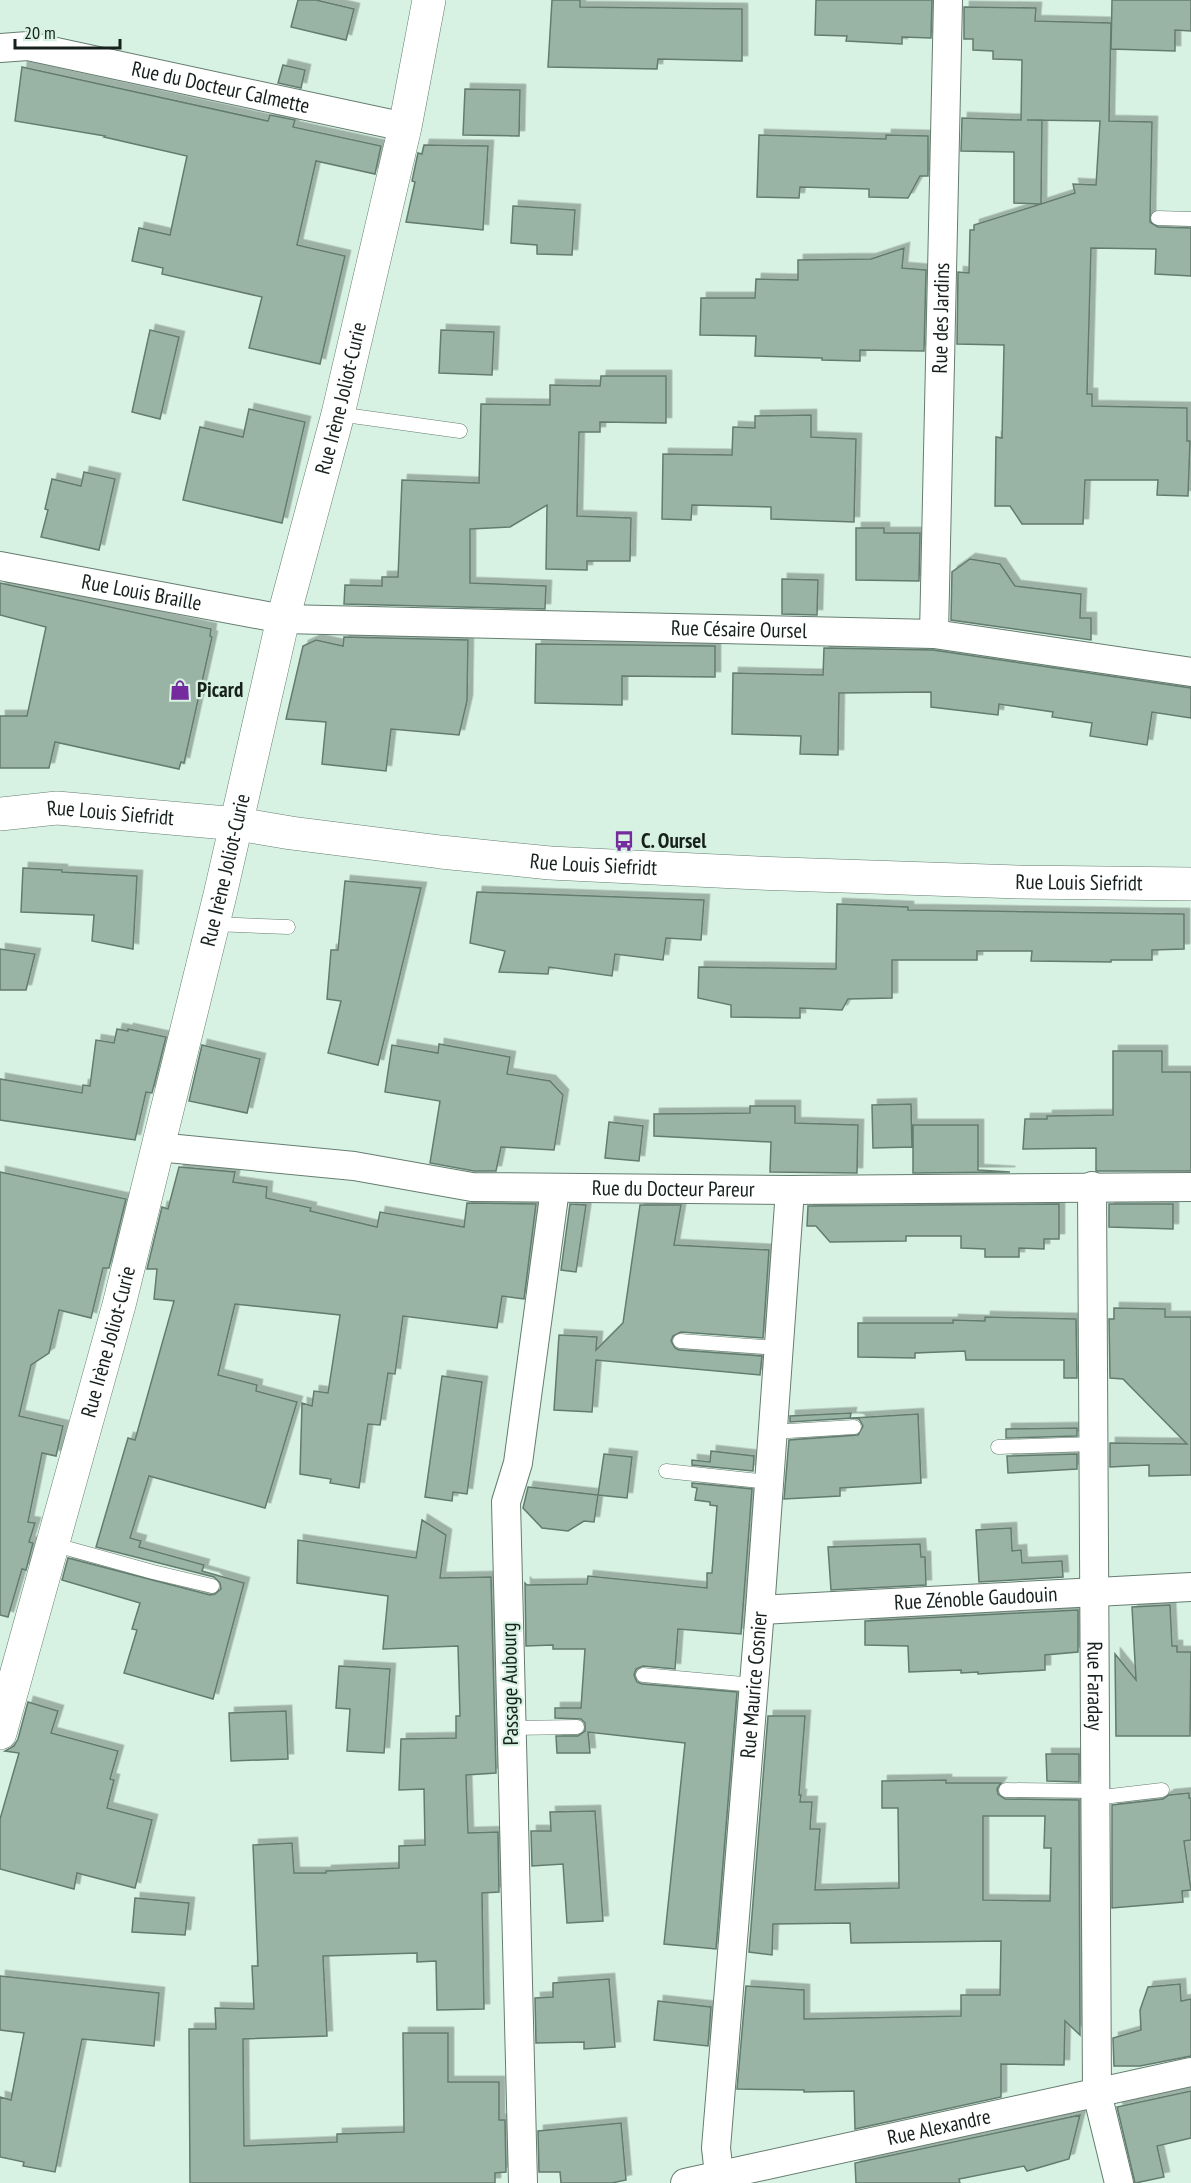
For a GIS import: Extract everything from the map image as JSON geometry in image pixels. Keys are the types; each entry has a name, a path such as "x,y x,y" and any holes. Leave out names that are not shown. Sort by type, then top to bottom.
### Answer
{"street":[{"name":"Rue Irène Joliot-Curie","path":"0,1732 116,1315 238,824 283,619 338,414 405,127 429,0"},
{"name":"Rue des Jardins","path":"934,634 948,0"},
{"name":"Rue du Docteur Calmette","path":"0,48 28,46 405,127"},
{"name":"Rue Louis Braille","path":"0,566 283,619"},
{"name":"Rue Césaire Oursel","path":"283,619 934,634 1191,672"},
{"name":"Rue Louis Siefridt","path":"0,814 57,808 238,824 441,852 550,863 948,879 1191,884"},
{"name":"Rue du Docteur Pareur","path":"157,1147 354,1166 472,1187 790,1190 1191,1187"},
{"name":"Rue Faraday","path":"1092,1186 1097,2093 1119,2183"},
{"name":"Passage Aubourg","path":"524,2183 506,1502 518,1463 555,1189"},
{"name":"Rue Maurice Cosnier","path":"720,2179 716,2148 760,1611 790,1190"},
{"name":"Rue Zénoble Gaudouin","path":"760,1611 1191,1587"},
{"name":"Rue Alexandre","path":"685,2183 720,2179 1191,2072"}],"lane":[{"path":"1158,218 1191,219"},
{"path":"338,414 460,431"},
{"path":"213,924 288,927"},
{"path":"680,1341 778,1348"},
{"path":"772,1432 854,1427"},
{"path":"998,1447 1093,1444"},
{"path":"666,1471 769,1482"},
{"path":"52,1544 212,1586"},
{"path":"643,1676 754,1684"},
{"path":"511,1728 577,1727"},
{"path":"1006,1790 1094,1795 1162,1790"}],"building":[{"path":"298,0 316,0 354,9 346,40 291,27"},
{"path":"552,0 580,0 580,7 742,9 742,61 658,59 657,69 548,67"},
{"path":"816,0 932,0 931,38 902,37 902,44 846,41 847,36 815,35"},
{"path":"1112,0 1191,0 1191,31 1175,30 1175,51 1111,49"},
{"path":"964,7 1036,8 1035,21 1111,23 1109,121 1152,122 1150,222 1158,227 1191,228 1191,276 1155,274 1156,249 1091,248 1087,394 1092,394 1092,406 1187,408 1187,441 1190,441 1188,496 1157,495 1158,480 1085,480 1083,524 1022,524 1010,506 995,506 996,437 1002,438 1004,345 957,344 958,272 969,273 970,230 974,230 974,225 1041,204 1014,203 1014,152 961,151 962,118 1021,120 1022,60 993,59 993,51 973,50 973,39 964,39","holes":["1042,120 1100,121 1096,185 1073,184 1075,193 1041,204"]},
{"path":"283,65 305,70 301,88 278,83"},
{"path":"22,67 268,121 270,115 295,120 293,127 381,146 375,174 316,161 297,245 345,256 320,364 249,348 262,297 162,274 163,268 132,261 139,228 170,235 187,156 105,136 15,121"},
{"path":"465,89 520,90 519,136 463,135"},
{"path":"759,135 886,139 886,135 928,136 928,176 920,176 908,198 869,197 869,189 800,187 799,198 757,197"},
{"path":"424,145 488,146 483,230 406,222 415,182 412,181 418,153 422,154"},
{"path":"513,206 575,210 572,255 537,254 537,245 511,243"},
{"path":"904,248 902,268 926,270 924,351 860,350 860,361 755,356 756,336 700,335 701,298 755,298 756,279 798,280 798,260 871,259"},
{"path":"150,330 179,337 160,419 132,412"},
{"path":"441,330 494,332 492,375 439,373"},
{"path":"601,376 666,376 666,423 600,422 600,432 579,432 577,516 631,518 630,561 587,561 587,570 546,569 547,505 510,527 470,529 470,583 546,586 545,609 344,604 345,585 382,586 382,577 398,577 402,480 479,483 481,404 550,405 550,385 600,386"},
{"path":"249,409 305,422 282,523 183,500 200,427 243,437"},
{"path":"811,415 811,437 856,439 854,522 771,519 771,507 692,505 691,520 662,519 663,454 732,455 733,427 755,428 755,416"},
{"path":"84,472 115,479 99,550 41,537 48,510 45,509 52,479 81,486"},
{"path":"856,528 884,528 884,533 920,533 919,581 856,580"},
{"path":"970,559 1000,564 1015,586 1081,594 1080,618 1091,618 1091,640 951,620 952,572"},
{"path":"782,579 818,580 817,615 782,614"},
{"path":"0,583 211,629 210,636 212,637 184,763 181,762 179,769 55,742 49,768 0,768 0,716 27,716 46,627 0,615"},
{"path":"344,637 468,640 467,701 459,735 391,729 386,771 322,764 326,722 286,719 303,646 316,640 343,646"},
{"path":"536,644 715,646 715,677 622,676 622,705 535,703"},
{"path":"824,648 933,650 1191,688 1191,718 1152,712 1147,745 1090,736 1092,723 1052,717 1053,712 999,704 998,715 931,707 931,692 839,693 838,755 800,754 801,736 732,734 733,673 823,675"},
{"path":"23,868 137,876 133,949 92,941 94,915 21,912"},
{"path":"345,881 421,888 378,1065 328,1053 341,1001 327,999 331,950 338,950"},
{"path":"477,892 704,900 701,940 666,938 663,960 615,954 612,976 549,967 548,974 499,972 505,951 470,943"},
{"path":"837,904 908,907 908,910 1184,914 1184,949 1152,950 1152,960 1111,960 1111,962 1031,961 1032,951 977,951 977,960 892,960 892,998 848,999 842,1010 800,1008 800,1018 731,1017 731,1005 698,998 699,967 836,969"},
{"path":"0,949 35,954 26,990 0,990"},
{"path":"117,1029 166,1037 152,1093 146,1092 135,1140 0,1120 0,1079 82,1093 83,1085 90,1086 96,1040 114,1043"},
{"path":"439,1044 510,1057 507,1074 550,1081 563,1095 554,1150 501,1147 496,1171 474,1171 430,1163 440,1101 385,1092 392,1045 438,1053"},
{"path":"202,1045 260,1059 247,1113 189,1101"},
{"path":"1113,1051 1162,1051 1162,1072 1191,1072 1191,1171 1096,1171 1096,1148 1023,1149 1025,1119 1047,1119 1047,1116 1113,1115"},
{"path":"911,1104 912,1147 873,1148 872,1105"},
{"path":"750,1106 795,1106 795,1123 858,1125 857,1173 770,1172 771,1142 654,1136 654,1114 750,1113"},
{"path":"609,1122 643,1126 639,1161 605,1158"},
{"path":"913,1125 978,1125 978,1170 1010,1172 913,1173"},
{"path":"179,1167 235,1172 233,1182 267,1187 266,1198 377,1227 380,1212 464,1227 467,1203 536,1204 524,1299 502,1296 497,1328 403,1316 395,1374 388,1373 380,1425 368,1424 359,1488 330,1483 331,1479 300,1474 302,1403 312,1406 314,1391 328,1393 340,1315 235,1304 218,1375 257,1385 256,1391 297,1402 265,1508 149,1476 130,1538 141,1541 139,1547 204,1565 202,1571 244,1583 213,1699 124,1673 137,1630 132,1629 140,1603 62,1580 68,1558 210,1595 221,1589 220,1583 214,1577 96,1547 128,1438 135,1440 174,1301 154,1299 157,1269 147,1269 162,1207 168,1209"},
{"path":"0,1172 126,1199 109,1268 103,1268 91,1318 59,1310 49,1353 31,1365 19,1416 63,1426 56,1456 42,1453 28,1522 35,1523 29,1542 33,1543 26,1570 22,1569 8,1617 0,1615"},
{"path":"570,1204 586,1205 576,1272 561,1270"},
{"path":"1059,1204 1059,1239 1044,1239 1044,1249 1019,1248 1019,1257 985,1257 985,1249 961,1248 961,1236 906,1236 906,1241 830,1242 816,1226 807,1226 808,1206"},
{"path":"1109,1204 1173,1204 1173,1229 1109,1227"},
{"path":"640,1205 681,1205 674,1245 769,1250 763,1338 681,1332 673,1336 671,1341 679,1350 762,1356 760,1375 596,1360 592,1412 554,1410 559,1335 597,1337 596,1350 623,1323"},
{"path":"1114,1308 1165,1309 1165,1317 1191,1317 1191,1475 1149,1476 1149,1465 1110,1467 1110,1443 1187,1444 1123,1379 1110,1378 1109,1319 1114,1319"},
{"path":"985,1317 1076,1319 1077,1378 1064,1378 1064,1360 966,1360 965,1351 915,1353 915,1358 858,1357 858,1323 953,1323 953,1320 985,1321"},
{"path":"442,1376 482,1382 467,1494 453,1492 452,1501 425,1497"},
{"path":"851,1413 850,1418 853,1418 790,1422 790,1416"},
{"path":"918,1414 921,1483 840,1488 840,1496 784,1499 789,1440 858,1435 863,1426 859,1419 853,1418"},
{"path":"1077,1428 1077,1436 1006,1438 1006,1429"},
{"path":"711,1451 754,1456 753,1471 692,1465 692,1460 710,1462"},
{"path":"604,1454 632,1457 627,1498 598,1495"},
{"path":"1077,1454 1077,1469 1008,1473 1007,1456"},
{"path":"692,1483 752,1489 741,1634 678,1629 675,1669 643,1666 636,1669 634,1675 637,1682 642,1684 737,1692 716,1949 664,1944 685,1743 588,1732 590,1753 557,1753 556,1736 578,1736 585,1731 585,1723 581,1719 555,1718 555,1708 581,1708 585,1649 553,1649 553,1645 526,1646 525,1583 527,1585 587,1584 588,1576 707,1588 707,1573 712,1573 717,1506 710,1505 710,1502 695,1500 697,1488 692,1487"},
{"path":"528,1487 598,1495 594,1522 584,1521 568,1531 542,1528 523,1508"},
{"path":"422,1520 446,1535 440,1578 491,1577 496,1773 466,1775 468,1833 498,1832 499,1892 482,1893 484,2009 437,2010 436,1961 417,1962 417,1953 323,1956 327,2036 243,2039 244,2146 337,2142 337,2134 404,2132 403,2033 448,2033 448,2082 499,2082 499,2120 505,2120 506,2172 495,2173 495,2183 190,2183 189,2029 216,2029 215,2008 254,2009 252,1966 258,1966 253,1845 292,1843 294,1873 399,1868 399,1846 425,1845 424,1789 399,1790 401,1739 456,1738 456,1716 460,1716 458,1646 383,1649 388,1596 297,1583 298,1540 416,1558"},
{"path":"1011,1528 1012,1551 1021,1550 1022,1563 1062,1561 1063,1577 979,1582 976,1530"},
{"path":"920,1544 921,1557 925,1557 926,1585 831,1590 828,1547"},
{"path":"1170,1605 1172,1646 1177,1646 1177,1652 1191,1652 1190,1736 1116,1736 1115,1654 1136,1680 1132,1607"},
{"path":"1078,1610 1078,1652 1045,1655 1045,1670 978,1674 978,1672 961,1673 961,1670 909,1672 908,1646 865,1645 865,1621"},
{"path":"339,1666 390,1669 384,1753 347,1751 350,1709 336,1708"},
{"path":"28,1702 58,1711 51,1733 118,1751 110,1779 114,1780 107,1808 152,1820 135,1888 77,1873 74,1889 0,1869 0,1819 19,1753 5,1751 14,1746 18,1739"},
{"path":"286,1711 288,1759 231,1761 229,1713"},
{"path":"768,1716 805,1716 799,1795 801,1795 800,1802 812,1802 810,1829 820,1829 815,1890 899,1888 898,1808 882,1808 882,1781 946,1780 946,1783 1001,1783 997,1789 998,1794 1005,1799 1079,1800 1080,2035 1065,2021 1064,2065 1001,2064 1001,2097 855,2129 854,2091 804,2092 804,2090 737,2089 746,1986 804,1990 804,2019 961,2016 961,1995 1000,1995 1001,1941 851,1943 850,1923 773,1924 772,1955 749,1952","holes":["983,1816 1045,1816 1044,1848 1051,1848 1050,1901 983,1900"]},
{"path":"1046,1754 1079,1754 1079,1782 1047,1781"},
{"path":"1189,1793 1191,1840 1184,1841 1191,1890 1182,1891 1183,1902 1112,1908 1112,1805 1163,1799 1169,1795"},
{"path":"595,1811 603,1921 567,1923 563,1864 532,1866 531,1831 551,1831 550,1812"},
{"path":"135,1898 189,1903 185,1935 132,1932"},
{"path":"0,1976 159,1993 154,2046 82,2039 55,2172 23,2166 24,2162 0,2157 0,2097 11,2100 24,2033 0,2030"},
{"path":"609,1979 615,2047 584,2049 584,2042 536,2043 535,1998 553,1997 553,1983"},
{"path":"1180,1984 1181,2001 1191,1999 1191,2056 1140,2066 1114,2066 1113,2038 1141,2030 1140,2010 1148,1987"},
{"path":"658,2001 711,2007 708,2046 654,2040"},
{"path":"1191,2091 1191,2138 1157,2146 1164,2177 1135,2183 1117,2107"},
{"path":"1080,2115 1069,2159 1027,2171 1024,2166 959,2179 960,2183 856,2183 855,2163"},
{"path":"621,2123 626,2180 612,2183 561,2183 560,2172 539,2172 538,2131"}],"place":[{"name":"Picard","path":"180,690"},
{"name":"C. Oursel","path":"624,841"}]}
